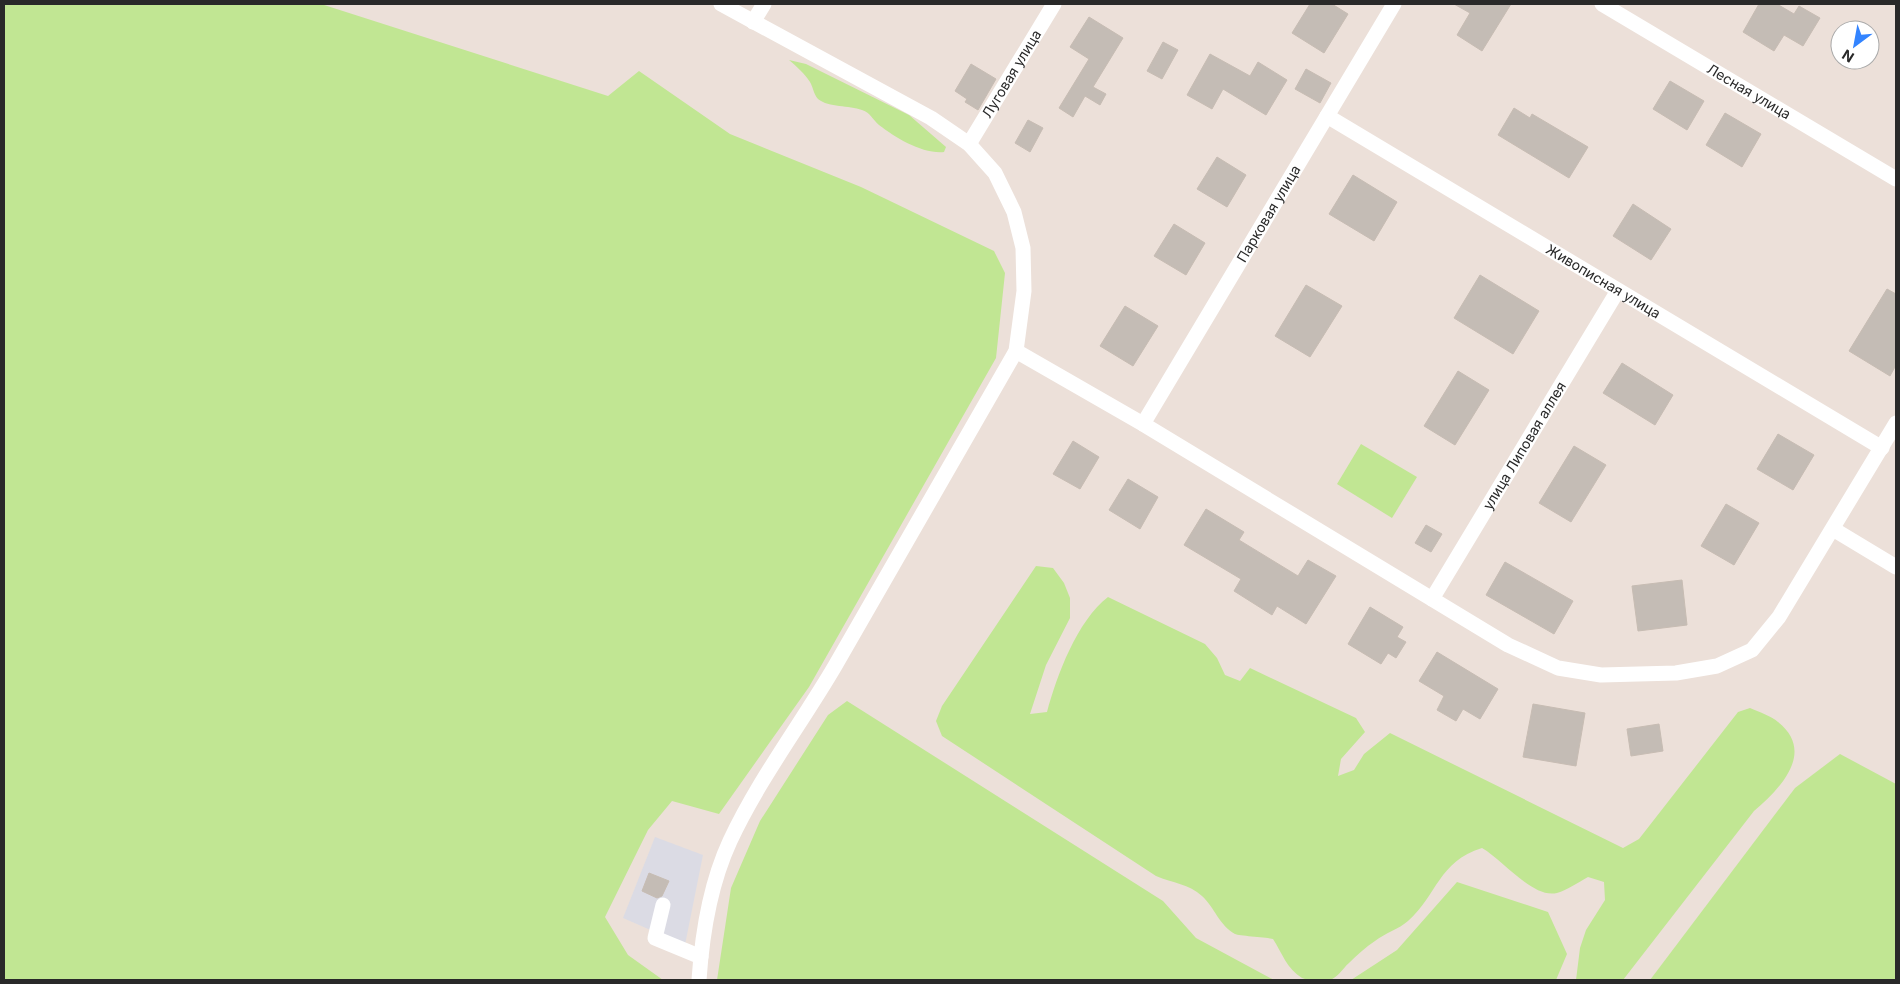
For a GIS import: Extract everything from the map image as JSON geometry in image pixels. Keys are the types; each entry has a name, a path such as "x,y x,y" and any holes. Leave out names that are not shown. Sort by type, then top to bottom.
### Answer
{"street":[{"path":"699,980 701,957 719,874 729,843 752,798 823,686 1016,351 1024,292 1023,248 1014,212 995,174 969,144 931,118 721,4"},
{"path":"753,22 764,4"},
{"name":"Луговая улица","path":"969,144 1054,4"},
{"name":"Парковая улица","path":"1142,424 1394,4"},
{"name":"Лесная улица","path":"1602,4 1896,179"},
{"name":"Живописная улица","path":"1327,116 1618,292 1882,448"},
{"name":"улица Липовая аллея","path":"1432,599 1618,292"},
{"path":"1016,351 1142,424 1508,645 1558,668 1601,675 1684,672 1717,666 1752,650 1779,617 1896,423"},
{"path":"1833,529 1896,567"},
{"path":"663,905 655,938 701,957"}],"shaded area":[{"path":"655,837 703,855 685,945 623,918"}],"green space":[{"path":"4,4 321,4 608,96 639,71 730,134 861,187 994,251 1005,273 996,358 809,687 719,814 672,801 648,830 605,917 628,955 663,980 4,980"},
{"path":"789,60 806,64 909,115 946,147 944,152 918,148 901,140 879,125 862,110 823,102 818,99 806,76"},
{"path":"1361,444 1417,477 1392,518 1337,484"},
{"path":"1036,566 1053,568 1064,583 1070,598 1070,618 1046,665 1030,714 1047,712 1056,682 1078,634 1097,607 1108,597 1205,644 1217,658 1225,675 1240,681 1250,668 1356,718 1365,732 1341,759 1338,776 1354,770 1364,754 1390,733 1623,848 1639,839 1738,712 1750,708 1778,722 1789,734 1794,745 1794,758 1790,770 1783,781 1754,811 1623,980 1576,980 1580,948 1586,930 1605,900 1604,882 1588,877 1561,892 1548,893 1528,885 1482,848 1467,854 1456,862 1447,870 1418,911 1408,921 1368,946 1335,977 1322,981 1308,980 1292,970 1273,939 1235,934 1225,926 1197,892 1186,886 1156,876 942,736 936,721 942,706"},
{"path":"847,701 1163,901 1196,938 1274,980 717,980 731,888 760,821 828,715"},
{"path":"1840,754 1896,784 1896,980 1650,980 1795,788"},
{"path":"1457,882 1548,912 1567,954 1556,980 1351,980 1397,950"}],"building":[{"path":"1310,4 1332,4 1348,14 1324,53 1292,33"},
{"path":"1454,4 1511,4 1482,51 1457,35 1470,13"},
{"path":"1759,4 1777,4 1794,14 1799,6 1820,18 1803,46 1784,35 1774,51 1743,32"},
{"path":"1089,17 1123,38 1093,87 1106,94 1100,105 1085,96 1073,117 1059,108 1089,59 1070,47"},
{"path":"1163,42 1178,50 1162,79 1147,71"},
{"path":"1210,54 1250,76 1258,62 1287,80 1266,115 1223,89 1212,109 1187,95"},
{"path":"971,64 996,79 978,110 965,102 967,99 955,91"},
{"path":"1306,69 1331,83 1320,103 1295,89"},
{"path":"1670,81 1704,101 1687,130 1653,109"},
{"path":"1514,108 1530,118 1532,114 1588,147 1569,178 1498,135"},
{"path":"1725,113 1761,134 1742,167 1706,145"},
{"path":"1028,120 1043,128 1030,152 1015,143"},
{"path":"1217,157 1246,175 1227,207 1197,189"},
{"path":"1353,175 1397,202 1374,241 1329,214"},
{"path":"1633,204 1671,229 1651,260 1613,236"},
{"path":"1174,224 1205,243 1186,275 1154,256"},
{"path":"1480,275 1539,311 1513,354 1454,318"},
{"path":"1306,285 1342,306 1310,357 1275,336"},
{"path":"1887,289 1896,294 1896,365 1890,376 1849,351"},
{"path":"1125,306 1158,326 1133,366 1100,346"},
{"path":"1622,363 1673,395 1655,425 1603,393"},
{"path":"1458,371 1489,390 1455,445 1424,426"},
{"path":"1778,434 1814,455 1793,490 1757,469"},
{"path":"1073,441 1099,457 1080,489 1053,474"},
{"path":"1574,446 1606,465 1571,522 1539,503"},
{"path":"1128,479 1158,497 1140,529 1109,510"},
{"path":"1726,504 1759,523 1734,565 1701,546"},
{"path":"1206,509 1244,532 1239,540 1298,576 1308,560 1336,576 1306,624 1277,606 1272,615 1234,591 1241,579 1184,545"},
{"path":"1426,525 1442,534 1431,552 1415,543"},
{"path":"1505,562 1573,601 1554,634 1486,595"},
{"path":"1682,580 1687,625 1638,631 1632,586"},
{"path":"1370,607 1403,627 1397,637 1406,642 1396,658 1388,653 1381,664 1348,644"},
{"path":"1437,652 1498,689 1480,719 1463,709 1456,721 1437,710 1444,696 1419,681"},
{"path":"1533,704 1585,713 1576,766 1523,757"},
{"path":"1659,724 1663,751 1631,756 1627,729"},
{"path":"649,873 669,881 662,896 657,898 642,891"}]}
